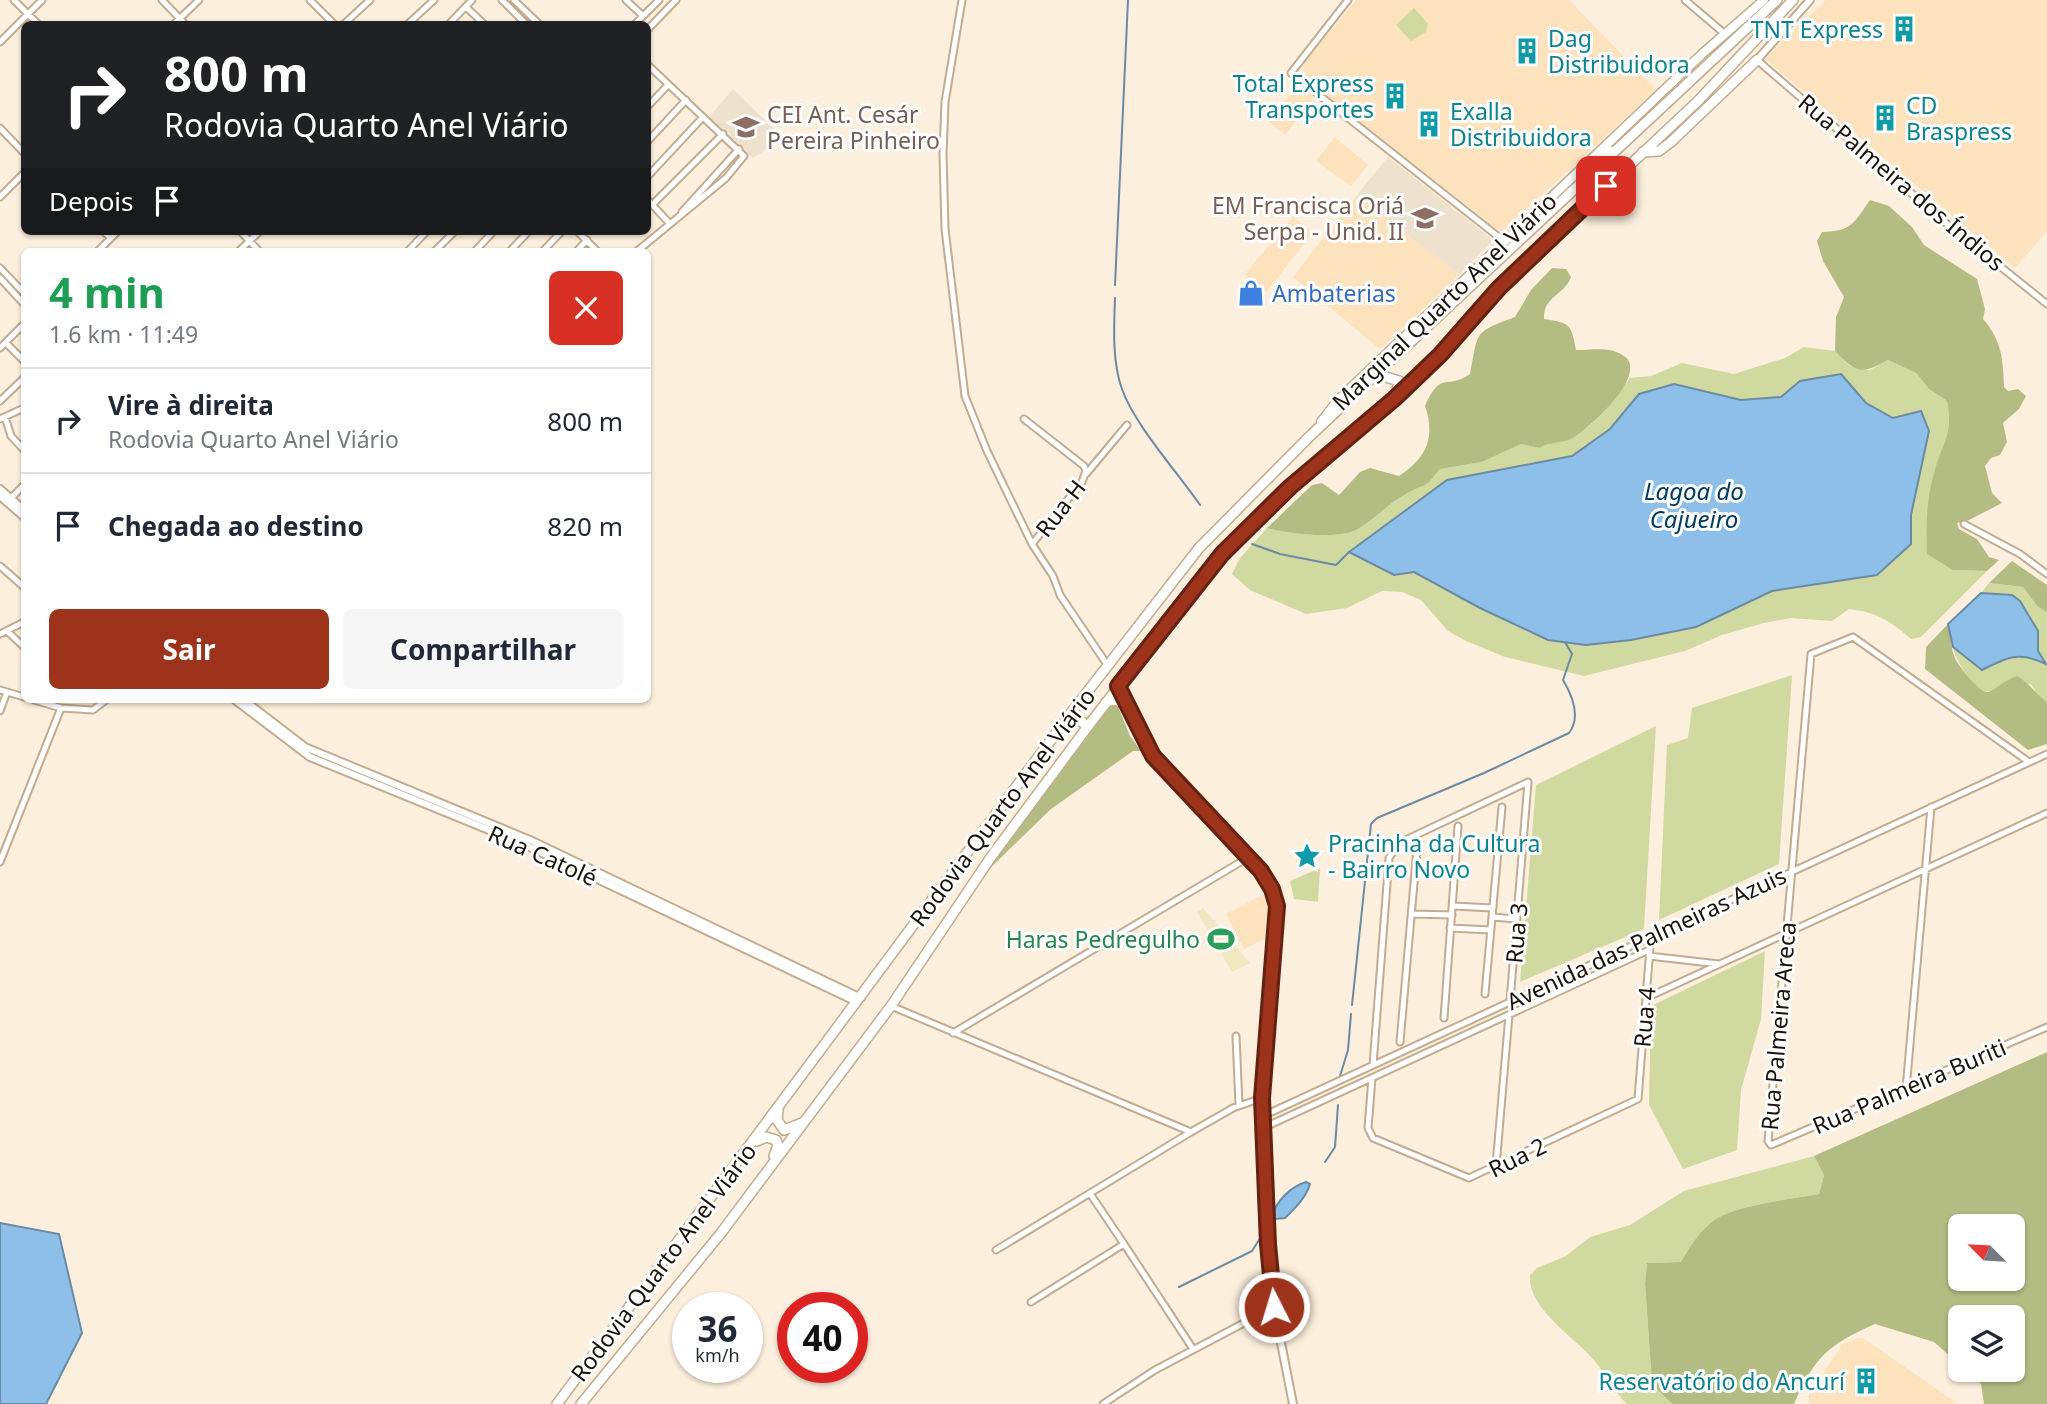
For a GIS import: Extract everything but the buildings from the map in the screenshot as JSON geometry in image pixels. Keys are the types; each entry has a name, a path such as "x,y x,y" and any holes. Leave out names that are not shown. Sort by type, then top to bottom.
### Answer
{"highway":[{"name":"Rodovia Quarto Anel Viário","path":"556,1404 1071,713 1208,538 1311,435 1777,0"},
{"name":"Rodovia Quarto Anel Viário","path":"580,1404 698,1265 891,1006 991,857 1087,726 1157,633 1222,554 1261,514 1394,399 1440,355 1499,288 1643,152 1745,52 1793,0"},
{"path":"1733,42 1745,52"},
{"path":"1643,152 1659,150 1671,142 1757,60"},
{"path":"1584,166 1624,143"},
{"path":"1376,374 1399,381 1399,389 1394,399"},
{"path":"1144,618 1157,633"},
{"path":"1106,702 1114,700 1127,704"},
{"path":"1071,713 1087,726"},
{"path":"778,1109 777,1120 784,1130 794,1128 806,1120"},
{"path":"752,1143 766,1137 776,1140 778,1144 762,1179"}],"main road":[{"name":"Marginal Quarto Anel Viário","path":"1311,435 1338,400 1584,166 1764,0"}],"street":[{"path":"14,0 35,21"},
{"path":"0,42 42,0"},
{"path":"162,0 182,21"},
{"path":"178,21 199,0"},
{"path":"310,0 328,21"},
{"path":"347,21 370,0"},
{"path":"411,21 434,0"},
{"path":"453,21 472,0"},
{"path":"502,0 523,21"},
{"path":"514,0 536,21"},
{"path":"626,0 643,16"},
{"path":"638,21 659,0"},
{"path":"651,26 676,0"},
{"path":"962,0 945,102 943,154 945,229 964,388 971,413 1032,544 1053,576 1060,595 1108,666"},
{"path":"1348,0 1291,73 1504,242"},
{"path":"1685,0 1725,34"},
{"path":"1757,60 1810,0"},
{"path":"466,7 481,21"},
{"name":"Rua Palmeira dos Índios","path":"1757,60 1945,223 2047,304"},
{"path":"641,248 734,172 744,156 651,70"},
{"path":"651,103 668,85"},
{"path":"651,138 686,100"},
{"path":"651,173 703,117"},
{"path":"0,128 21,150"},
{"path":"651,201 723,134"},
{"path":"679,217 739,149"},
{"path":"0,197 21,176"},
{"path":"651,203 670,224"},
{"path":"108,235 111,238"},
{"path":"101,248 114,235"},
{"path":"244,235 256,248"},
{"path":"242,248 256,235"},
{"path":"411,248 423,235"},
{"path":"438,248 451,235"},
{"path":"478,248 490,235"},
{"path":"513,248 525,235"},
{"path":"546,248 558,235"},
{"path":"581,235 594,248"},
{"path":"580,248 587,240"},
{"path":"0,268 21,290"},
{"path":"0,278 21,300"},
{"path":"0,348 21,327"},
{"path":"6,343 21,358"},
{"path":"0,401 21,381"},
{"path":"0,387 7,394"},
{"path":"21,409 2,418 11,436 21,447"},
{"name":"Rua H","path":"1024,419 1084,466 1086,474 1032,544"},
{"path":"1086,474 1127,425"},
{"path":"11,498 21,488"},
{"path":"0,489 21,507"},
{"path":"0,495 21,514"},
{"path":"1964,524 2020,555 2047,575"},
{"path":"0,566 21,584"},
{"path":"0,634 21,624"},
{"path":"7,631 21,644"},
{"name":"Rua Palmeira Areca","path":"1771,1145 1768,1140 1811,653 1853,637 2029,762"},
{"path":"1118,686 1153,756 1249,857 1272,889 1277,906 1262,1098 1274,1307 1293,1404"},
{"path":"0,690 21,696"},
{"path":"0,711 7,692"},
{"path":"44,703 61,708 93,710 102,703"},
{"name":"Rua Catolé","path":"238,703 302,753 568,862 859,1000"},
{"name":"Rua Catolé","path":"248,703 305,747 353,773"},
{"path":"0,862 61,708"},
{"name":"Avenida das Palmeiras Azuis","path":"1263,1116 2047,754"},
{"name":"Rua 3","path":"1373,1065 1389,858 1392,849 1399,843 1528,782 1510,1001"},
{"path":"1485,994 1502,807"},
{"path":"1906,1089 1931,807"},
{"path":"1646,998 2047,813"},
{"path":"1444,1018 1458,826"},
{"path":"1400,1042 1417,849"},
{"path":"953,1033 1249,857"},
{"path":"1453,906 1493,908"},
{"path":"1412,914 1452,915"},
{"path":"1492,917 1517,919"},
{"path":"1450,928 1491,930"},
{"name":"Rua 4","path":"1638,1099 1651,935"},
{"path":"1649,953 1719,965"},
{"name":"Avenida das Palmeiras Azuis","path":"1263,1128 1649,953"},
{"path":"891,1006 1191,1132"},
{"path":"1496,1166 1509,1015"},
{"name":"Rua Palmeira Buriti","path":"1771,1145 2047,1027"},
{"path":"1236,1037 1239,1105"},
{"name":"Rua 2","path":"1371,1078 1368,1128 1373,1138 1464,1177 1477,1176 1638,1099"},
{"path":"996,1250 1091,1195 1191,1132 1239,1105 1262,1098"},
{"path":"1091,1195 1193,1349"},
{"path":"1031,1302 1124,1244"},
{"path":"1103,1404 1193,1349 1274,1307"}],"shaded area":[{"path":"1356,0 1569,0 1656,90 1501,232 1304,78 1303,65"},
{"path":"1826,0 2047,0 2047,231 2015,268 1765,59"},
{"path":"1298,85 1314,98 1285,135 1268,121"},
{"name":"CEI Ant. Cesár Pereira Pinheiro","path":"733,89 783,138 753,158 709,117"},
{"path":"1335,137 1368,165 1351,186 1316,161"},
{"name":"EM Francisca Oriá Serpa - Unid. II","path":"1388,157 1493,240 1459,275 1357,195"},
{"path":"1357,195 1459,275 1380,349 1293,277"},
{"path":"1293,217 1313,233 1266,292 1245,274"},
{"path":"1267,893 1272,909 1271,936 1244,949 1226,914"},
{"path":"1863,1338 1958,1404 1809,1404 1809,1393 1843,1344"}],"green space":[{"path":"1414,8 1428,24 1426,32 1411,41 1396,25"},
{"path":"1870,200 1889,206 1912,227 1924,245 1977,279 1985,309 1983,319 1994,335 2000,351 2004,387 2008,391 2018,389 2026,396 2019,409 2003,423 2007,442 2000,455 1991,458 1985,466 1992,493 2002,503 1969,520 1957,523 1959,529 1977,539 1989,557 1999,560 1987,571 1953,570 1927,554 1928,504 1931,483 1948,431 1947,401 1929,389 1916,373 1888,360 1865,370 1859,369 1848,364 1835,351 1836,317 1844,297 1823,261 1817,241 1822,232 1840,230 1851,225"},
{"path":"1552,268 1566,269 1571,277 1547,305 1544,319 1568,326 1576,350 1613,351 1624,356 1630,364 1629,375 1623,388 1590,425 1567,441 1540,448 1521,444 1482,462 1440,469 1428,483 1400,498 1350,532 1313,535 1267,528 1312,485 1322,483 1339,495 1360,472 1370,468 1399,476 1416,462 1429,437 1425,406 1431,395 1440,384 1462,379 1470,374 1480,335 1515,317 1531,290"},
{"path":"1804,347 1835,351 1850,366 1870,370 1888,360 1916,373 1929,389 1947,401 1952,424 1934,472 1954,570 1987,571 1921,637 1911,639 1883,618 1849,609 1832,621 1791,618 1764,623 1722,635 1685,651 1584,676 1505,657 1466,641 1448,631 1421,600 1402,592 1382,591 1347,608 1306,614 1250,590 1232,574 1240,558 1267,528 1313,535 1350,532 1427,483 1440,469 1482,462 1521,444 1540,448 1571,438 1597,419 1630,378 1651,376 1682,363 1734,374 1785,358","holes":["1841,374 1866,403 1893,418 1922,466 1911,515 1911,544 1877,575 1772,591 1696,627 1631,640 1586,645 1548,640 1480,608 1414,572 1394,575 1349,552 1447,480 1572,456 1610,429 1639,394 1674,384 1741,400 1781,397 1801,382"]},
{"path":"2012,561 2047,585 2047,612 2038,607 2023,587 1989,583"},
{"path":"1989,583 2023,587 2038,607 2047,612 2047,702 2039,697 2031,684 1983,692 1969,678 1957,659 1953,647 1982,670 1998,662 2020,657 2045,662 2038,651 2038,631 2012,595 1981,593"},
{"path":"1948,624 1955,658 1980,689 1988,692 2017,676 2047,702 2047,744 2028,750 1925,669 1926,647"},
{"path":"1792,675 1779,864 1659,920 1667,745 1688,738 1692,708"},
{"path":"1117,704 1130,736 1141,751 1133,751 1051,809 983,875 1110,705"},
{"path":"1656,726 1644,929 1520,982 1536,785"},
{"path":"1320,868 1318,902 1294,899 1290,881"},
{"path":"1765,951 1761,1019 1741,1090 1737,1150 1683,1169 1649,1105 1651,1006"},
{"path":"2047,1052 2047,1404 1984,1404 1979,1382 2025,1382 2025,1305 1948,1305 1948,1354 1934,1342 1875,1324 1845,1339 1825,1354 1809,1374 1794,1404 1672,1404 1652,1384 1645,1283 1647,1263 1681,1262 1700,1233 1725,1214 1765,1203 1819,1194 1824,1175 1814,1156"},
{"path":"1814,1156 1824,1175 1819,1194 1765,1203 1725,1214 1700,1233 1681,1262 1647,1263 1645,1283 1652,1384 1672,1404 1627,1404 1594,1360 1553,1321 1536,1299 1530,1275 1537,1268 1566,1256 1590,1237 1630,1225 1684,1191"}],"sand":[{"name":"Haras Pedregulho","path":"1203,908 1250,963 1232,972 1197,912"}],"water":[{"name":"Lagoa do Cajueiro","path":"1841,374 1866,403 1893,418 1921,411 1929,431 1911,515 1911,544 1877,575 1772,591 1696,627 1631,640 1586,645 1548,640 1480,608 1414,572 1394,575 1349,552 1447,480 1572,456 1610,429 1639,394 1674,384 1741,400 1781,397 1800,381"},
{"path":"1981,593 2012,595 2020,601 2038,631 2038,651 2046,664 2028,658 2013,657 1982,670 1953,647 1948,624"},
{"path":"1306,1182 1310,1184 1300,1202 1285,1218 1275,1219 1272,1215 1281,1199"},
{"path":"0,1223 59,1234 82,1333 46,1404 0,1404"}],"waterway":[{"path":"1115,285 1128,0"},
{"path":"1115,298 1115,356 1122,389 1146,433 1200,505"},
{"path":"1252,544 1280,554 1336,565 1349,552"},
{"path":"1352,1005 1371,824 1377,818 1484,773 1569,733 1573,727 1575,713 1563,680 1572,654 1565,642"},
{"path":"1340,1076 1348,1050 1351,1014"},
{"path":"1325,1162 1335,1147 1338,1105"},
{"path":"1179,1287 1252,1251 1264,1232"}],"place":[{"name":"TNT Express","path":"1904,29"},
{"name":"Dag Distribuidora","path":"1527,51"},
{"name":"Total Express Transportes","path":"1395,96"},
{"name":"CD Braspress","path":"1885,118"},
{"name":"Exalla Distribuidora","path":"1429,124"},
{"name":"CEI Ant. Cesár Pereira Pinheiro","path":"746,127"},
{"name":"EM Francisca Oriá Serpa - Unid. II","path":"1425,218"},
{"name":"Ambaterias","path":"1251,293"},
{"name":"Pracinha da Cultura - Bairro Novo","path":"1307,856"},
{"name":"Haras Pedregulho","path":"1221,939"},
{"name":"Reservatório do Ancurí","path":"1866,1381"}],"route":[{"path":"1274,1307 1268,1244 1262,1098 1277,906 1272,889 1261,871 1153,756 1144,743 1118,686 1196,583 1261,514 1394,399 1440,355 1499,288 1606,186"}]}
